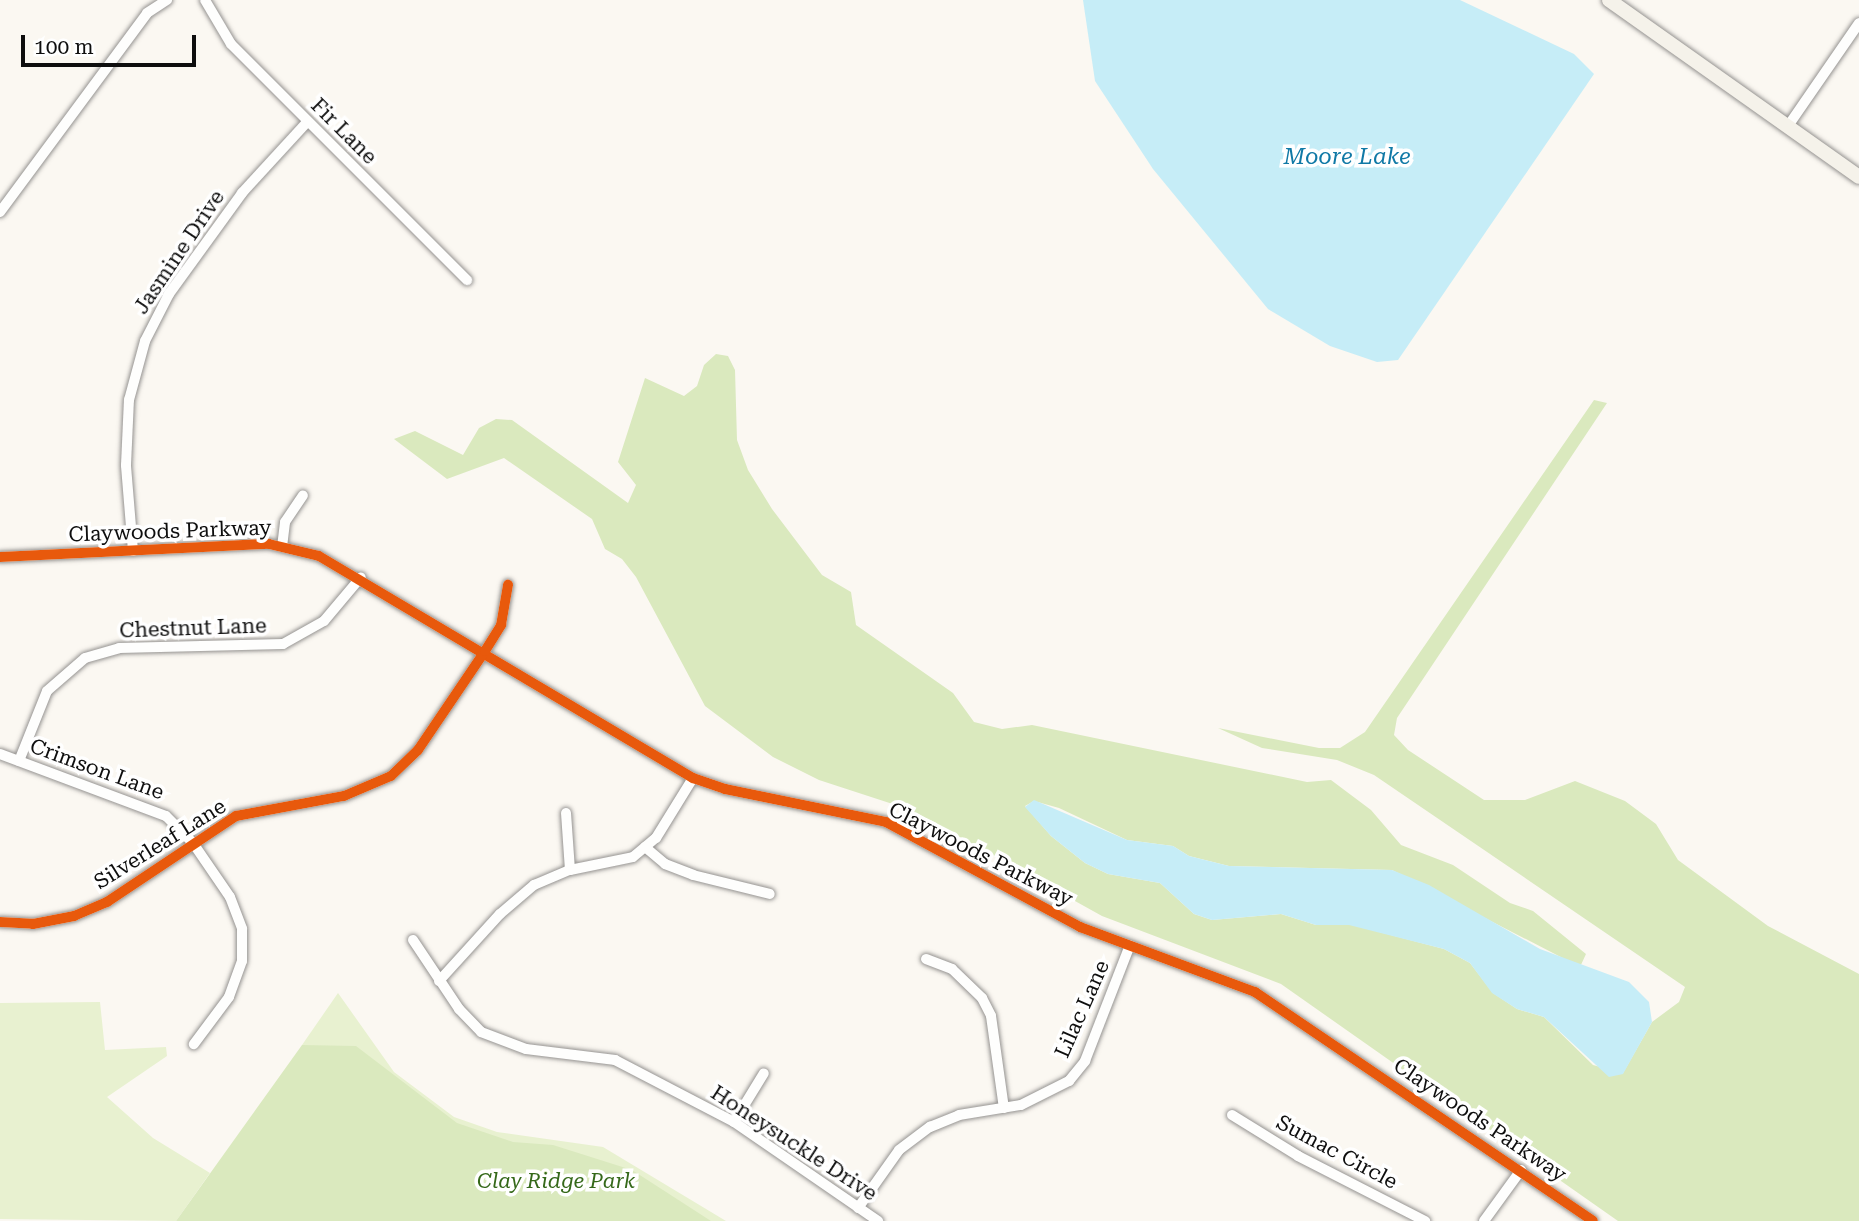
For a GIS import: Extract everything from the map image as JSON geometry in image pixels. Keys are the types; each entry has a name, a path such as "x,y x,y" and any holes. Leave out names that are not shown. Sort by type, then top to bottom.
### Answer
{"street":[{"path":"0,212 147,13 167,0"},
{"name":"Fir Lane","path":"205,0 231,44 467,279"},
{"path":"1609,0 1859,177"},
{"path":"1788,126 1859,23"},
{"name":"Jasmine Drive","path":"133,551 126,465 129,400 145,341 169,294 242,193 307,122"},
{"path":"282,547 285,522 303,495"},
{"name":"Claywoods Parkway","path":"0,556 282,547 319,556 361,577 693,778 725,789 886,822 1080,927 1255,992 1593,1221"},
{"name":"Chestnut Lane","path":"19,761 47,691 85,658 119,648 283,644 324,621 361,577"},
{"name":"Silverleaf Lane","path":"0,922 55,921 92,909 236,816 344,796 391,776 418,750 501,625 508,585"},
{"name":"Crimson Lane","path":"0,754 151,807 193,842 230,897 243,944 236,981 194,1044"},
{"path":"439,981 500,914 534,885 570,870 607,865 633,857 656,838 693,778"},
{"path":"566,813 570,870"},
{"path":"645,847 665,864 693,875 770,894"},
{"name":"Honeysuckle Drive","path":"413,940 439,981 481,1032 503,1043 615,1060 734,1122 878,1221"},
{"name":"Lilac Lane","path":"858,1208 899,1150 930,1127 958,1115 1004,1108 1047,1095 1069,1081 1085,1061 1130,946"},
{"path":"926,959 952,969 982,998 991,1016 1004,1108"},
{"path":"734,1122 764,1073"},
{"name":"Sumac Circle","path":"1233,1115 1298,1156 1425,1221"},
{"path":"1484,1221 1521,1170"}],"green space":[{"path":"716,354 728,356 735,370 737,440 748,470 772,509 822,575 851,592 856,625 953,693 974,722 1002,729 1032,725 1307,782 1331,780 1371,810 1401,845 1453,865 1510,903 1533,911 1586,954 1580,967 1392,870 1229,866 1189,856 1173,846 1127,840 1059,808 1034,801 1025,806 1051,836 1085,863 1108,874 1160,883 1194,914 1212,920 1281,914 1316,925 1349,924 1444,949 1470,963 1493,993 1517,1009 1544,1017 1593,1065 1623,1073 1652,1022 1679,1002 1685,987 1374,775 1337,760 1262,748 1218,728 1319,748 1340,748 1365,732 1594,400 1607,403 1397,718 1394,735 1408,750 1484,800 1525,800 1575,781 1625,801 1656,824 1678,860 1768,926 1859,974 1859,1221 1618,1221 1281,984 1102,916 911,810 819,780 773,757 705,706 636,577 622,559 605,549 592,519 504,458 447,479 394,439 415,431 463,455 479,428 496,419 512,420 628,503 636,485 618,462 645,378 684,396 697,386 704,365"},
{"name":"Clay Ridge Park","path":"338,993 394,1072 454,1117 497,1132 603,1147 726,1221 544,1221 302,1045"},
{"path":"100,1002 105,1050 166,1047 167,1056 107,1097 153,1138 210,1173 176,1221 0,1219 0,1003"},
{"path":"302,1045 356,1046 457,1123 513,1142 553,1145 632,1170 711,1221 176,1221"}],"water":[{"name":"Moore Lake","path":"1083,0 1460,0 1574,54 1594,74 1398,360 1377,362 1330,346 1268,309 1153,169 1095,81"},
{"path":"1034,800 1127,840 1173,846 1189,856 1229,866 1392,870 1429,885 1540,949 1629,982 1649,1002 1652,1022 1623,1074 1609,1077 1544,1017 1517,1009 1492,993 1470,963 1444,949 1349,925 1316,925 1281,914 1212,920 1194,914 1160,883 1108,874 1085,863 1051,836 1025,807"}],"cycle path":[{"path":"0,557 269,544 319,556 693,778 725,789 886,822 1080,927 1255,992 1593,1221"},
{"path":"0,922 33,924 74,916 107,902 236,816 344,796 391,776 418,750 501,625 508,585"}]}
